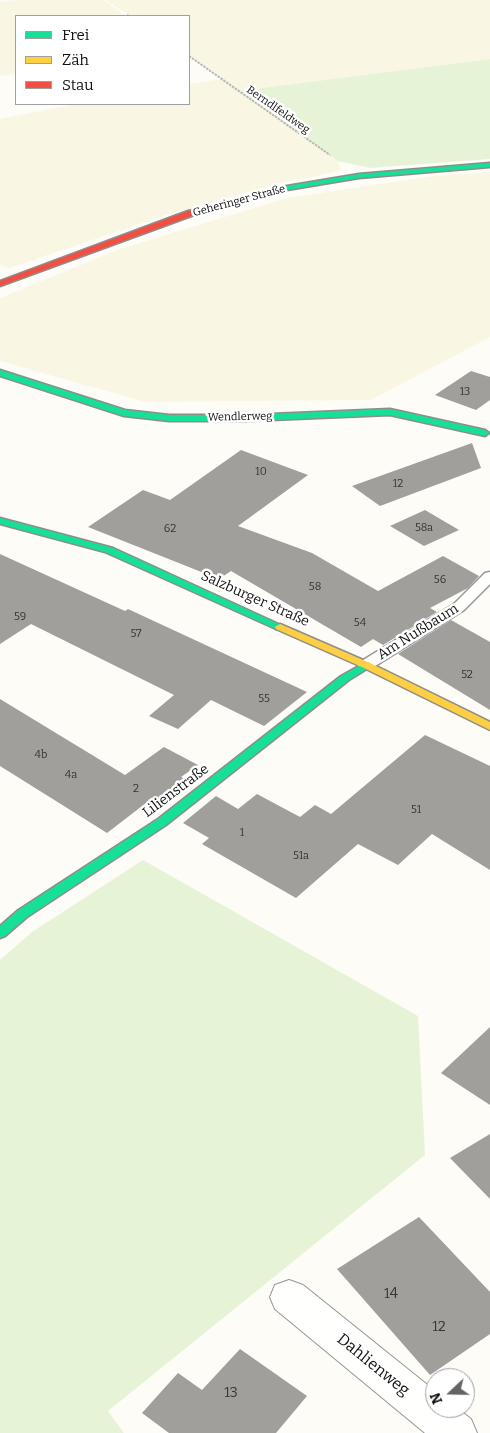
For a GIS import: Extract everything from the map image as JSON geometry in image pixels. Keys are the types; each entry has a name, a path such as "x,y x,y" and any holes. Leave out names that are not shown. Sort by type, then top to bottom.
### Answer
{"street":[{"name":"Geheringer Straße","path":"0,284 191,213 287,188 359,176 490,165"},
{"name":"Wendlerweg","path":"0,373 124,413 169,418 247,418 390,412 485,433"},
{"name":"Salzburger Straße","path":"0,521 110,550 366,665 490,726"},
{"name":"Lilienstraße","path":"0,933 22,914 162,822 345,678 366,665"},
{"name":"Dahlienweg","path":"289,1297 456,1433"}],"lane":[{"name":"Am Nußbaum","path":"366,665 459,607 490,576"}],"path":[{"name":"Berndlfeldweg","path":"190,57 359,176"}],"shaded area":[{"path":"15,0 104,0 125,15 15,15 15,74 0,76 0,2"},
{"path":"106,0 490,0 490,59 239,91 338,161 341,171 285,182 166,215 9,268 0,264 0,119 71,105 190,105 190,84 221,79 190,57 190,15 128,15"},
{"path":"490,172 490,337 371,400 146,402 0,361 0,298 120,249 287,198 434,176"}],"green space":[{"path":"490,59 490,159 370,168 338,161 238,91"},
{"path":"143,860 418,1016 425,1155 108,1411 124,1433 0,1433 0,960 32,932"}],"building":[{"path":"471,371 490,377 490,400 476,410 435,395"},
{"path":"472,443 481,468 380,506 352,486"},
{"path":"241,450 308,475 238,526 312,553 378,591 443,556 479,576 468,588 430,608 437,612 383,645 373,639 361,647 231,571 219,579 88,527 143,490 170,500"},
{"path":"425,510 459,530 424,546 390,526"},
{"path":"0,554 125,611 128,609 307,692 264,726 211,700 178,729 149,716 174,695 31,624 0,644"},
{"path":"451,620 490,642 490,710 398,654"},
{"path":"0,699 125,775 164,747 198,765 181,777 191,782 157,809 146,803 107,833 0,766"},
{"path":"425,735 490,766 490,870 432,834 398,865 358,844 296,898 202,844 209,838 183,823 216,796 238,809 257,794 300,817 315,805 331,814"},
{"path":"490,1027 490,1105 441,1073"},
{"path":"490,1134 490,1199 450,1158"},
{"path":"419,1217 490,1292 490,1334 440,1368 425,1369 337,1269"},
{"path":"240,1349 307,1396 276,1433 169,1433 142,1413 178,1373 202,1390"}],"traffic: fast":[{"path":"215,207 287,188 359,176 490,165"},
{"path":"0,373 124,413 169,418 247,418 390,412 485,433"},
{"path":"0,521 109,550 280,627"},
{"path":"0,933 22,914 162,822 345,678 366,665"}],"traffic: slow":[{"path":"280,627 366,665 490,726"}],"traffic: jam":[{"path":"0,284 191,213 215,207"}]}
